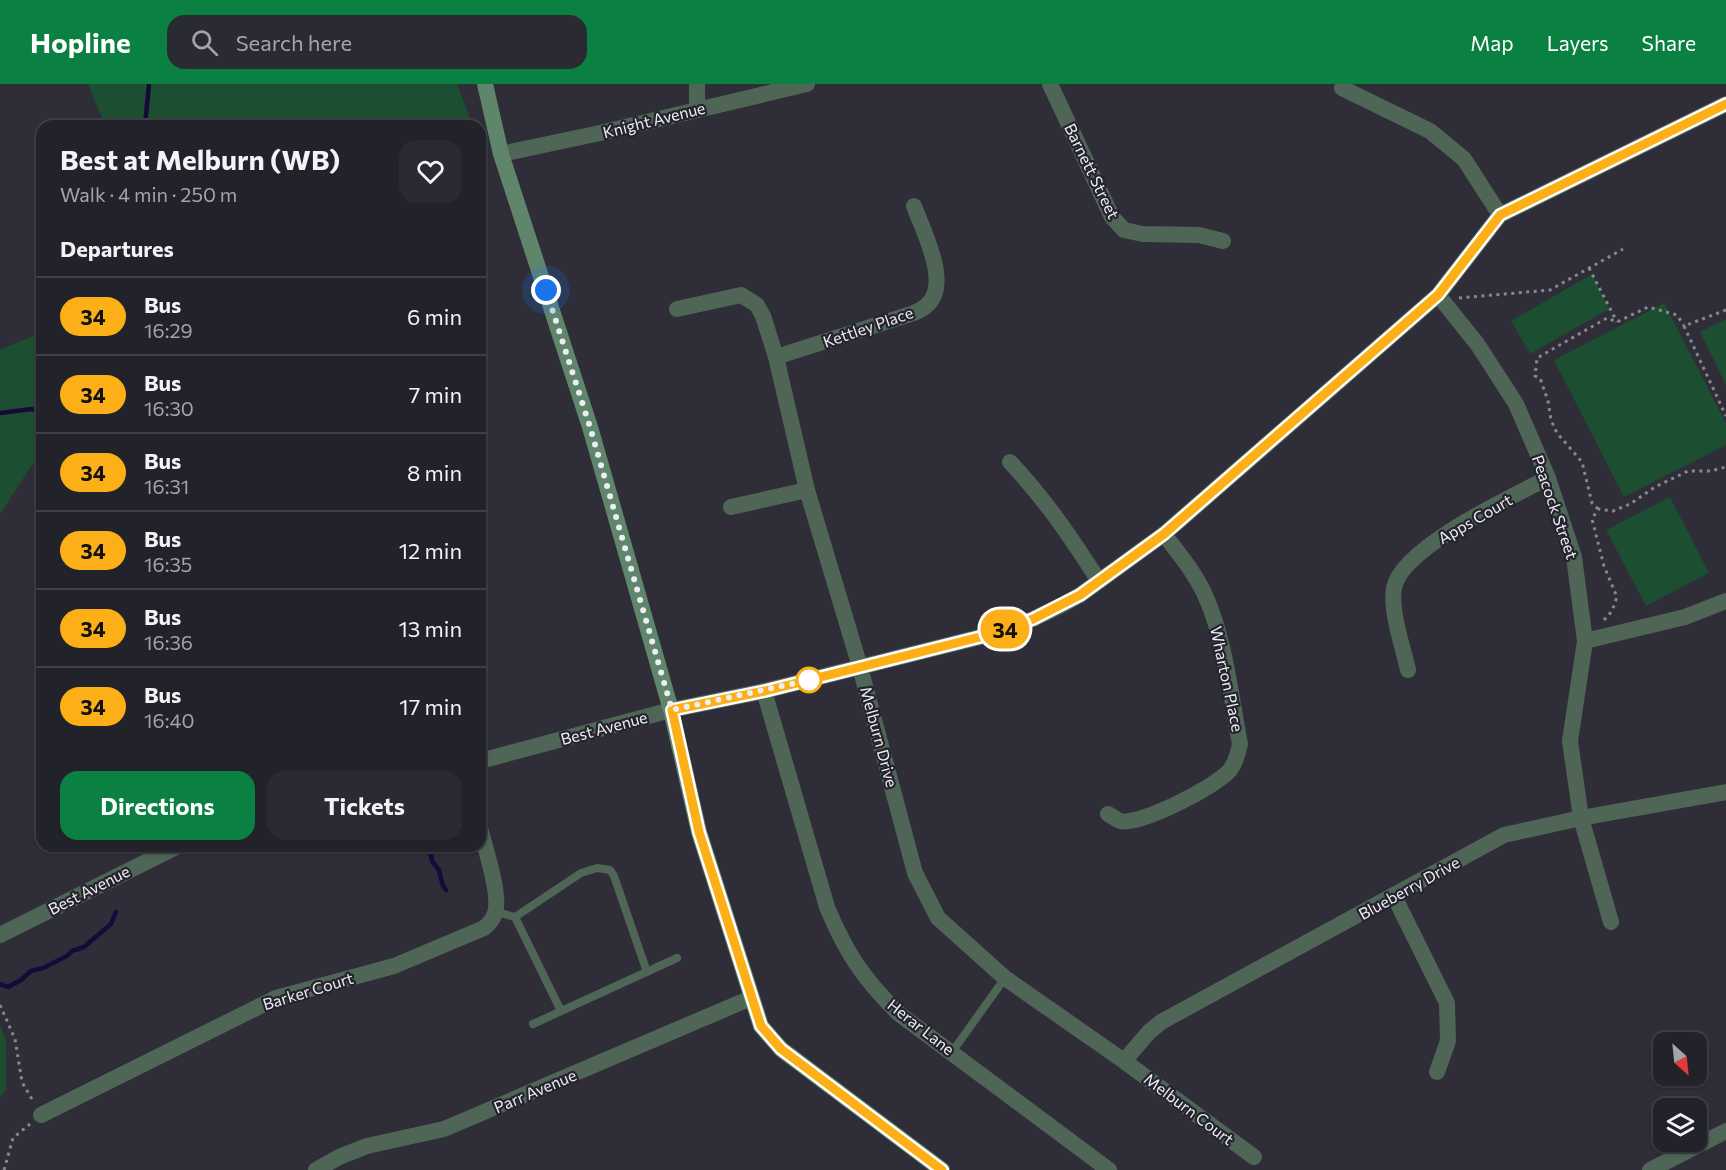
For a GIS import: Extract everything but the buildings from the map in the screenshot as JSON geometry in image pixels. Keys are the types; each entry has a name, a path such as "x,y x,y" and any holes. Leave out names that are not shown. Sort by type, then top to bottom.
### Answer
{"main road":[{"path":"485,84 501,154 590,427 672,710 699,832 761,1026 781,1049 942,1170"}],"street":[{"path":"697,84 697,109"},
{"name":"Knight Avenue","path":"501,154 807,84"},
{"name":"Barnett Street","path":"1050,84 1112,218 1124,230 1143,234 1199,235 1223,241"},
{"path":"1342,88 1430,131 1464,159 1500,215"},
{"name":"Best Avenue","path":"486,759 672,710 765,691 992,634 1033,619 1070,601 1164,534 1438,295 1500,215 1726,104"},
{"name":"Kettley Place","path":"776,357 914,313 927,305 934,295 938,282 936,267 914,206"},
{"name":"Melburn Drive","path":"677,309 741,295 757,305 763,316 776,357 807,490 860,667 915,873 938,918 1005,978 1124,1060"},
{"name":"Peacock Street","path":"1438,295 1478,345 1516,404 1548,478 1574,557 1585,641 1569,741 1581,818 1611,922"},
{"path":"1010,462 1034,488 1065,529 1099,581"},
{"name":"Apps Court","path":"1408,670 1394,604 1394,587 1401,572 1436,540 1471,518 1548,478"},
{"path":"731,507 807,490"},
{"name":"Wharton Place","path":"1108,814 1120,821 1137,821 1153,816 1214,783 1229,772 1239,752 1240,744 1215,621 1205,594 1192,571 1164,534"},
{"path":"1585,641 1685,617 1726,601"},
{"name":"Herar Lane","path":"765,691 827,907 855,965 874,989 898,1013 1109,1170"},
{"name":"Blueberry Drive","path":"1124,1060 1161,1022 1504,836 1581,818 1726,792"},
{"name":"Best Avenue","path":"0,935 166,852"},
{"path":"486,852 497,898 496,912"},
{"path":"1394,896 1447,1003 1448,1041 1437,1072"},
{"name":"Barker Court","path":"41,1115 276,998 394,966 484,928 491,923 496,912"},
{"name":"Parr Avenue","path":"316,1170 339,1157 367,1146 444,1129 751,998"},
{"name":"Melburn Court","path":"1124,1060 1254,1157"},
{"path":"1650,1170 1726,1131"}],"lane":[{"path":"496,912 515,916 581,873 597,868 610,870 647,972"},
{"path":"515,916 561,1011"},
{"path":"533,1024 677,958"},
{"path":"952,1052 1005,978"}],"path":[{"path":"1438,295 1457,298 1550,290 1623,249"},
{"path":"1589,268 1617,322"},
{"path":"1726,416 1677,315 1648,307 1617,322 1607,318 1537,358 1535,376 1540,378 1551,420 1557,433 1582,462 1592,503 1598,509 1613,511 1630,504 1655,487 1688,471 1710,471 1726,467"},
{"path":"1684,326 1726,310"},
{"path":"1585,641 1612,611 1617,597 1604,566 1592,519 1598,509"},
{"path":"0,1005 15,1039 22,1082 41,1115 13,1138 4,1170"}],"green space":[{"path":"88,84 457,84 471,120 103,120"},
{"path":"1592,274 1609,309 1530,354 1511,321"},
{"path":"1664,303 1726,423 1726,445 1624,497 1554,360"},
{"path":"1726,319 1726,385 1700,332"},
{"path":"36,335 36,461 0,514 0,350"},
{"path":"1670,497 1709,573 1646,606 1606,530"},
{"path":"0,1025 6,1040 6,1090 0,1097"}],"waterway":[{"path":"146,120 149,84"},
{"path":"0,413 36,410"},
{"path":"430,852 446,890"},
{"path":"0,984 8,987 31,971 43,968 72,951 84,947 111,924 116,912"}],"bus line":[{"name":"34","path":"942,1170 781,1049 761,1026 699,832 672,710 765,691 992,634 1033,619 1080,595 1164,534 1438,295 1500,215 1726,104"}],"route":[{"path":"546,290 590,427 672,710 809,680"}]}
